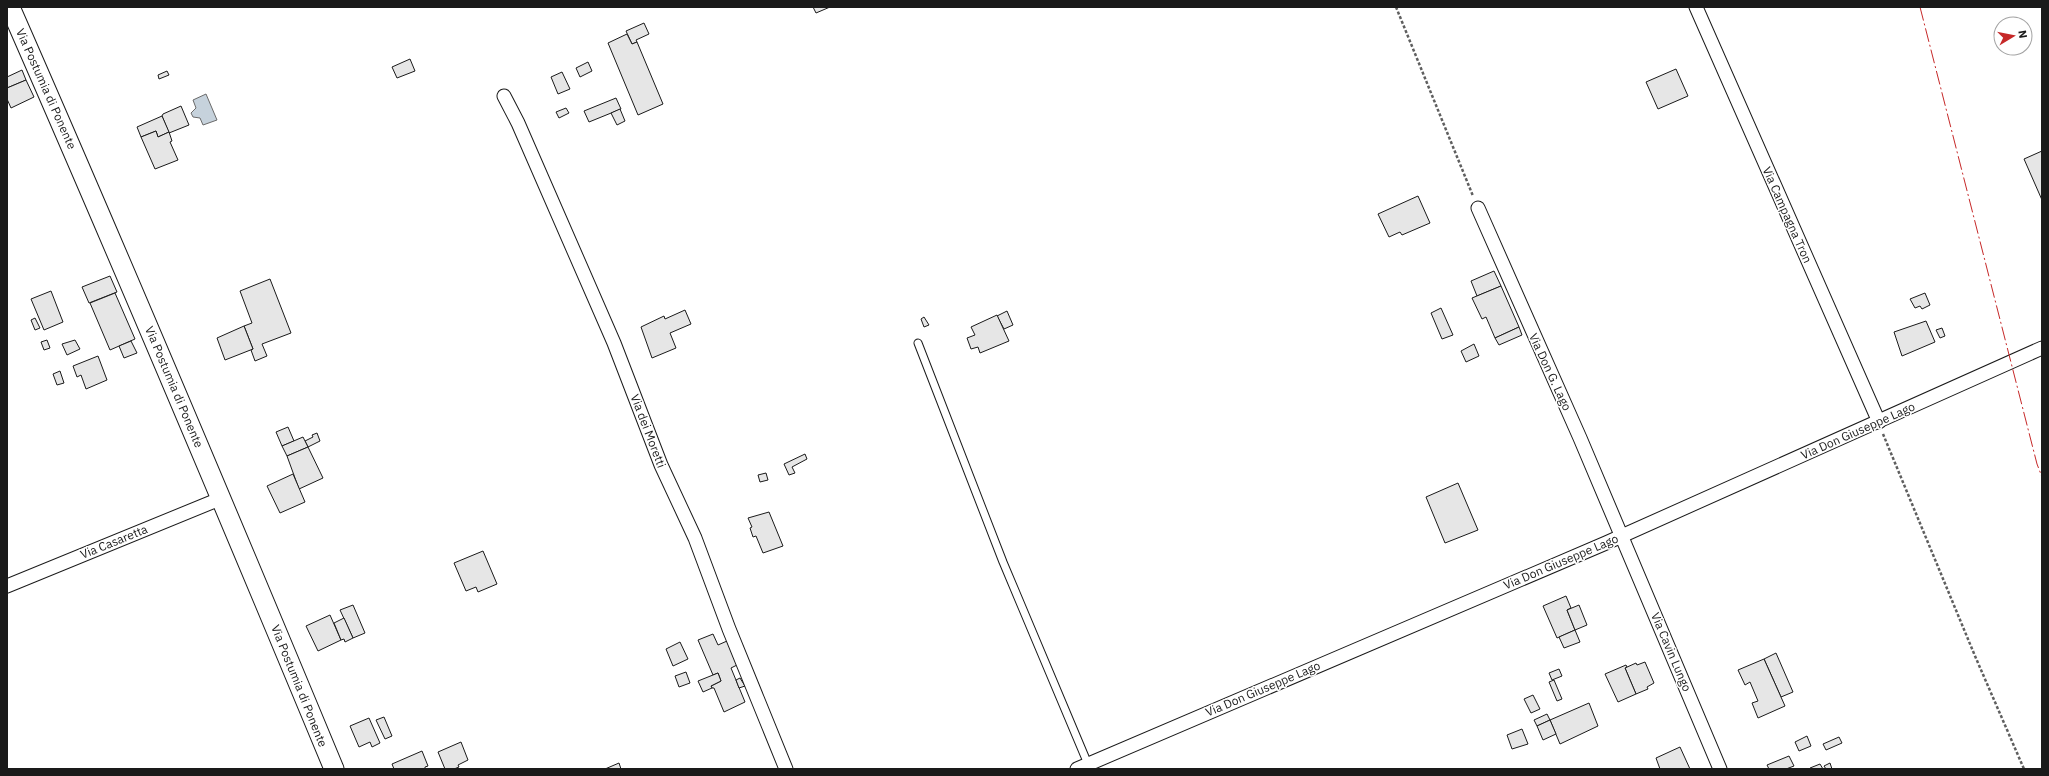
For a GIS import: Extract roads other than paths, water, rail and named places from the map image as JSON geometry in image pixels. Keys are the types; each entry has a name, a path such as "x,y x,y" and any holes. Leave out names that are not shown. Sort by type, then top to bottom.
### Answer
{"main road":[{"name":"Via Postumia di Ponente","path":"10,7 97,204 222,498 334,769"}],"street":[{"name":"Via Campagna Tron","path":"1696,7 1879,422"},
{"name":"Via dei Moretti","path":"504,96 518,123 614,343 661,464 695,538 729,629 786,769"},
{"name":"Via Don G. Lago","path":"1478,208 1580,438 1621,536"},
{"name":"Via Don Giuseppe Lago","path":"1083,767 1621,536 2042,348"},
{"name":"Via Casaretta","path":"7,586 222,498"},
{"name":"Via Cavin Lungo","path":"1621,536 1720,769"}],"lane":[{"path":"918,343 1083,767"}]}
